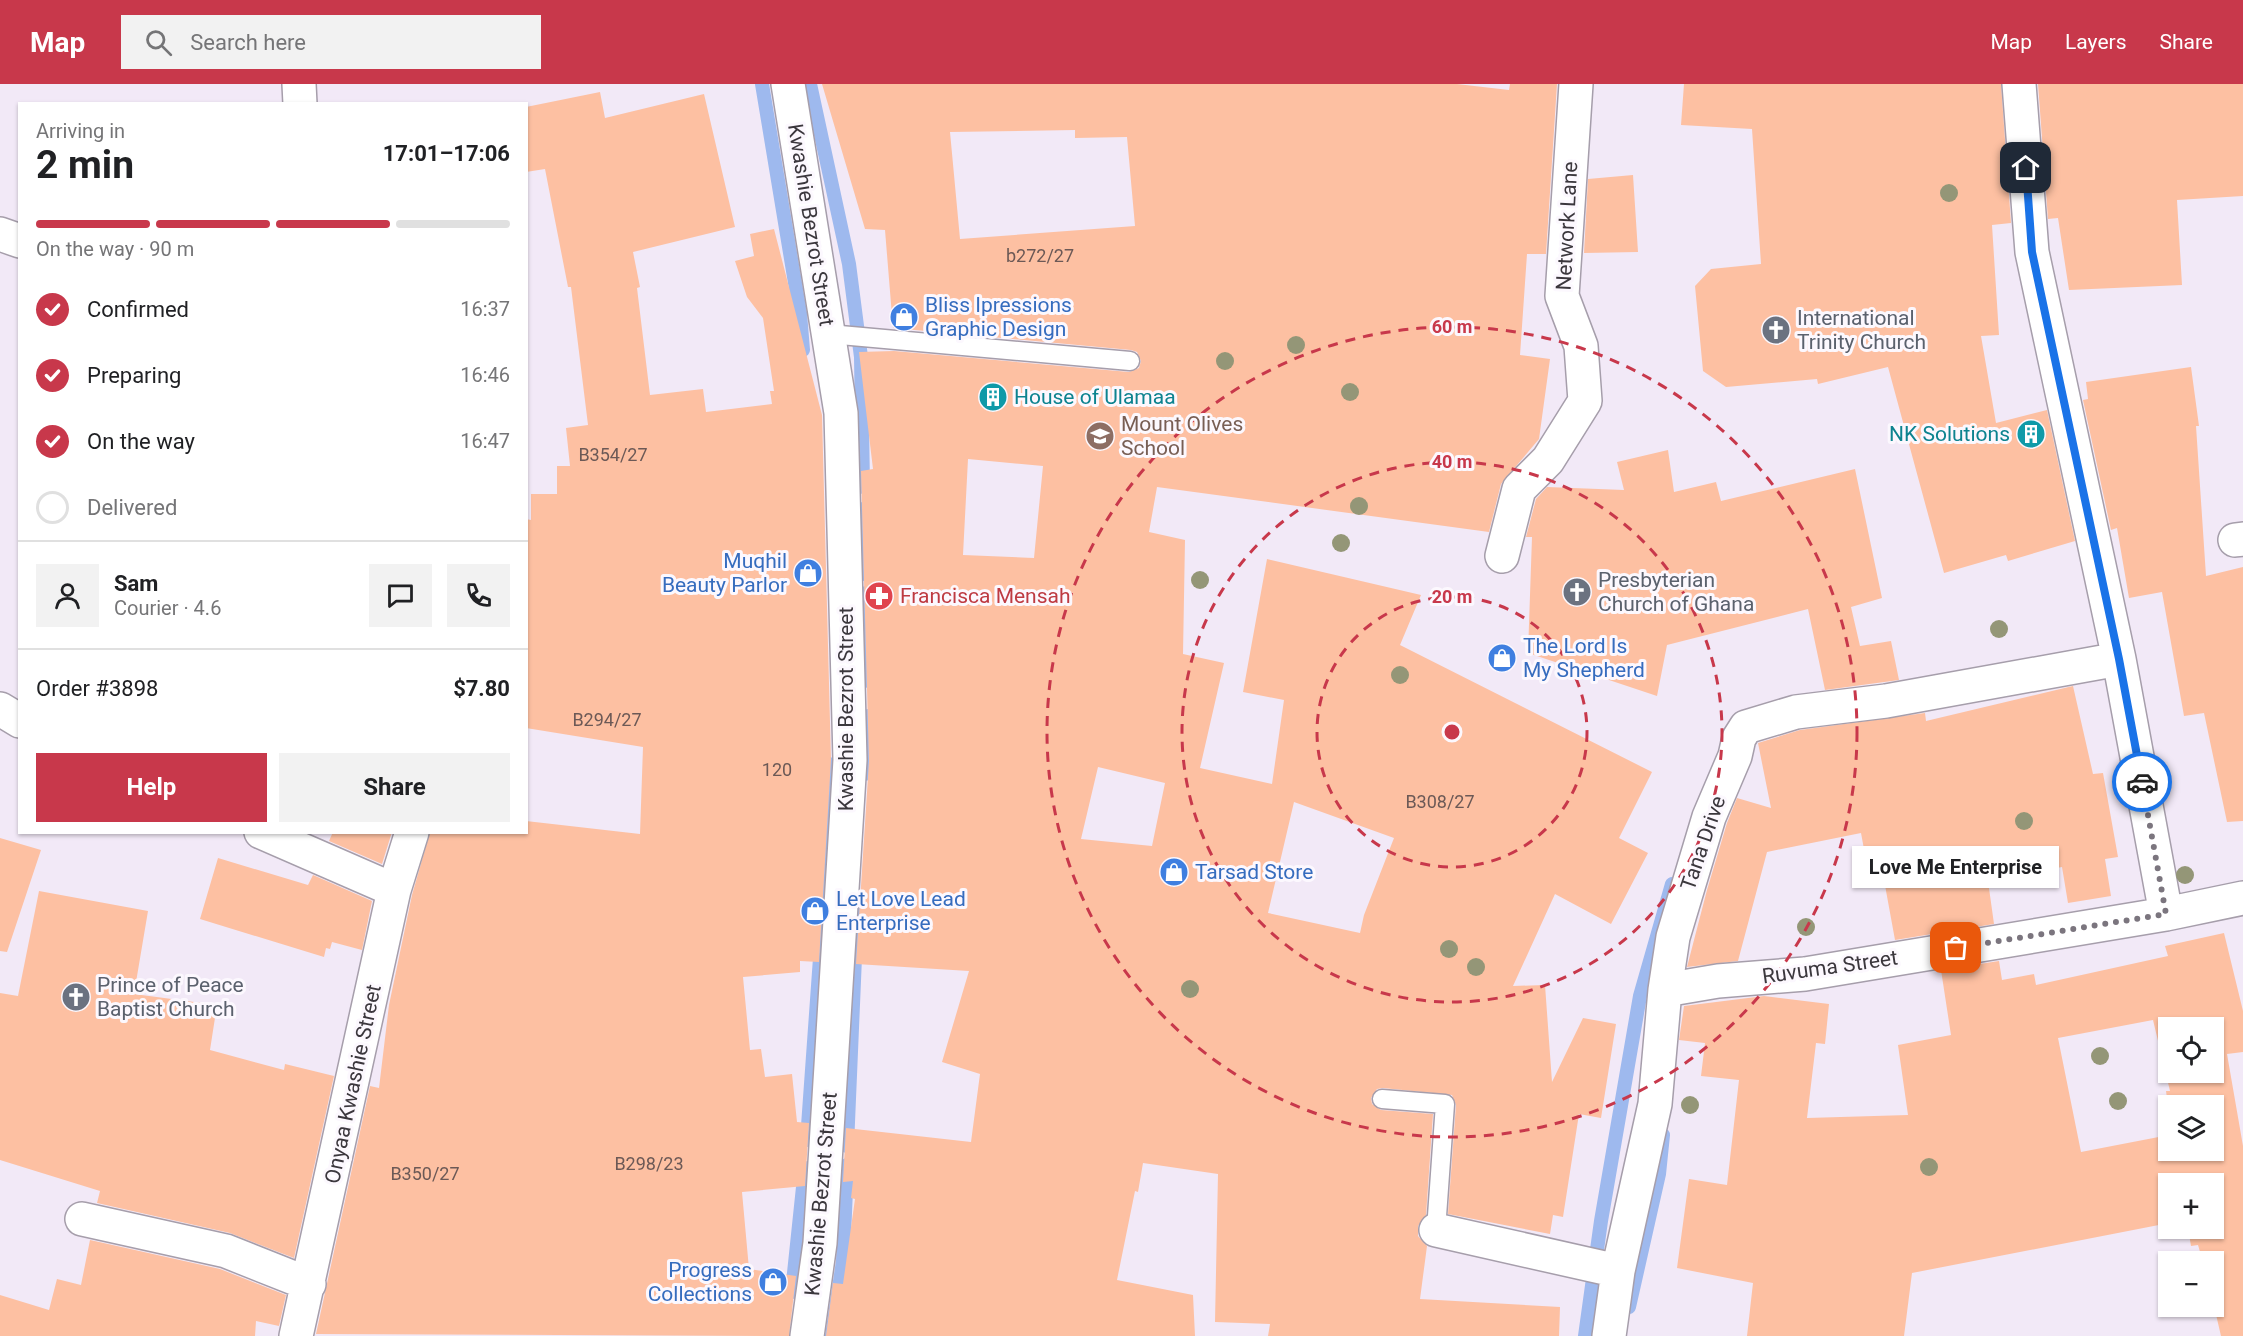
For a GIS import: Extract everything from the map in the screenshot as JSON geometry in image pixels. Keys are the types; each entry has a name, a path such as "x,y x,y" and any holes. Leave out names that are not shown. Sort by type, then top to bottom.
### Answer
{"street":[{"path":"299,84 300,102"},
{"name":"Kwashie Bezrot Street","path":"788,84 841,412 850,760 820,1243 807,1336"},
{"name":"Network Lane","path":"1502,556 1519,489 1548,460 1585,401 1581,346 1562,296 1576,84"},
{"path":"2019,84 2032,252 2119,659 2166,914"},
{"path":"0,234 18,240"},
{"name":"Tana Drive","path":"1609,1336 1618,1271 1655,1104 1665,990 1673,937 1690,874 1709,817 1735,756 1738,738 1746,727 1797,712 1886,701 2119,659"},
{"path":"0,709 18,720"},
{"path":"266,834 394,890"},
{"name":"Onyaa Kwashie Street","path":"296,1336 394,890 411,834"},
{"name":"Ruvuma Street","path":"1665,990 1718,981 1805,974 2166,914 2243,898"},
{"path":"82,1220 226,1251 309,1284"},
{"path":"1436,1230 1618,1271"}],"lane":[{"path":"829,334 1130,361"},
{"path":"1382,1099 1445,1104 1436,1230"}],"building":[{"path":"822,84 1457,84 1509,90 1510,84 1557,84 1546,254 1527,254 1520,355 1550,359 1539,439 1501,484 1489,532 1157,487 1149,532 1185,540 1183,654 1224,663 1200,768 1272,784 1284,700 1243,692 1267,559 1421,595 1400,645 1652,772 1619,838 1648,853 1611,924 1555,894 1513,986 1545,985 1552,1082 1583,1018 1616,1024 1601,1118 1579,1114 1563,1217 1553,1215 1550,1234 1448,1214 1456,1105 1452,1095 1383,1088 1377,1089 1371,1098 1372,1104 1381,1110 1433,1114 1426,1215 1418,1226 1418,1236 1427,1246 1420,1299 1560,1307 1559,1336 1268,1336 1270,1324 1215,1322 1218,1174 1143,1163 1117,1280 1193,1295 1195,1336 826,1336 833,1283 843,1284 855,1199 851,1198 853,1181 843,1182 846,1128 971,1142 980,1074 942,1062 969,971 856,964 869,761 861,471 873,469 859,352 894,351 1129,372 1139,368 1141,361 1137,352 1131,350 893,328 885,230 865,229","holes":["1075,130 1075,138 1127,137 1135,226 960,239 950,132","968,459 1043,466 1034,558 963,555","1098,767 1165,783 1152,846 1081,839","1294,802 1394,838 1364,915 1360,933 1268,913"]},
{"path":"1684,84 2001,84 2011,223 1992,225 1999,335 1981,336 1996,423 2047,410 2075,541 2008,561 2006,555 1944,573 1888,367 1818,384 1817,379 1726,387 1703,371 1695,286 1711,269 1761,264 1752,129 1681,125"},
{"path":"2038,84 2243,84 2243,196 2177,200 2182,285 2069,290 2058,218 2048,219"},
{"path":"600,92 605,118 704,94 735,227 633,252 640,287 637,288 650,395 703,389 706,412 772,404 770,391 774,391 763,318 747,297 735,261 754,256 750,234 774,229 822,415 831,760 819,962 800,961 800,972 743,977 750,1050 761,1049 765,1077 792,1074 797,1122 809,1123 805,1186 742,1192 749,1269 796,1276 789,1336 316,1334 370,1086 379,1088 389,1005 412,895 429,834 528,834 528,821 640,834 643,747 528,728 528,519 531,520 531,494 557,494 557,466 570,466 566,428 588,425 571,287 568,287 545,169 528,172 528,107"},
{"path":"1633,175 1638,252 1584,253 1588,179"},
{"path":"2191,367 2199,426 2196,426 2206,576 2243,567 2243,821 2227,822 2204,713 2184,716 2162,592 2129,598 2117,528 2111,530 2083,400 2088,399 2086,382"},
{"path":"1668,450 1674,492 1716,482 1721,501 1855,469 1882,598 1851,607 1860,646 1891,641 1899,680 1825,690 1808,609 1667,645 1657,696 1528,653 1532,537 1526,537 1536,499 1547,487 1624,490 1617,462"},
{"path":"2073,686 2093,774 2103,773 2118,857 2105,859 2111,896 2068,903 2062,867 1988,881 1994,924 1895,940 1880,858 1866,860 1861,833 1767,852 1738,961 1687,967 1707,890 1737,798 1771,808 1758,743 1800,730 1925,713 1926,721"},
{"path":"332,834 391,834 382,864 329,841"},
{"path":"0,838 41,850 7,952 0,951"},
{"path":"218,858 308,885 313,875 372,901 362,950 332,942 330,949 326,948 324,957 200,919"},
{"path":"39,891 148,911 134,994 217,1005 210,1050 284,1070 285,1064 334,1076 294,1258 230,1233 97,1203 100,1191 0,1160 0,993 18,996"},
{"path":"2224,933 2243,1011 2243,1052 2227,1054 2243,1146 2243,1336 2221,1336 2217,1317 2224,1317 2224,1251 2200,1251 2198,1245 2191,1246 2190,1239 2224,1239 2224,1173 2158,1173 2158,1225 1912,1273 1904,1336 1747,1336 1753,1283 1677,1268 1689,1179 1727,1185 1739,1080 1701,1076 1705,1043 1679,1040 1684,1006 1764,996 1829,1004 1825,1044 1816,1043 1807,1118 1908,1115 1898,1045 1951,1035 1941,970 1999,961 2002,980 2034,974 2036,985 2168,956 2165,946","holes":["2158,1017 2224,1017 2224,1083 2168,1083 2170,1091 2166,1091 2167,1095 2224,1095 2224,1161 2158,1161 2158,1137 2081,1152 2058,1038 2153,1020 2158,1041"]},
{"path":"90,1240 220,1269 286,1295 279,1326 256,1321 255,1336 0,1336 0,1295 49,1310 57,1279 81,1285"}],"waterway":[{"path":"762,84 800,313 803,350"},
{"path":"810,84 849,264 861,357 863,487"},
{"path":"863,509 864,574"},
{"path":"866,593 863,643 868,681"},
{"path":"865,774 868,716"},
{"path":"807,1140 830,818 829,764"},
{"path":"1585,1336 1601,1221 1640,996 1672,884"},
{"path":"847,1146 857,910"},
{"path":"1629,1307 1659,1174 1663,1135"},
{"path":"832,1336 843,1261 847,1165"},
{"path":"792,1292 805,1168"}],"way so far":[{"path":"1956,948 2166,914 2142,782"}],"place":[{"name":"Bliss Ipressions Graphic Design","path":"904,317"},
{"name":"International Trinity Church","path":"1776,330"},
{"name":"House of Ulamaa","path":"993,397"},
{"name":"NK Solutions","path":"2031,434"},
{"name":"Mount Olives School","path":"1100,436"},
{"name":"Muqhil Beauty Parlor","path":"808,573"},
{"name":"Presbyterian Church of Ghana","path":"1577,592"},
{"name":"Francisca Mensah","path":"879,596"},
{"name":"The Lord Is My Shepherd","path":"1502,658"},
{"name":"Tarsad Store","path":"1174,872"},
{"name":"Let Love Lead Enterprise","path":"815,911"},
{"name":"Love Me Enterprise","path":"1956,948"},
{"name":"Prince of Peace Baptist Church","path":"76,997"},
{"name":"Progress Collections","path":"773,1282"}],"route":[{"path":"2026,168 2032,252 2119,659 2142,782"}]}
